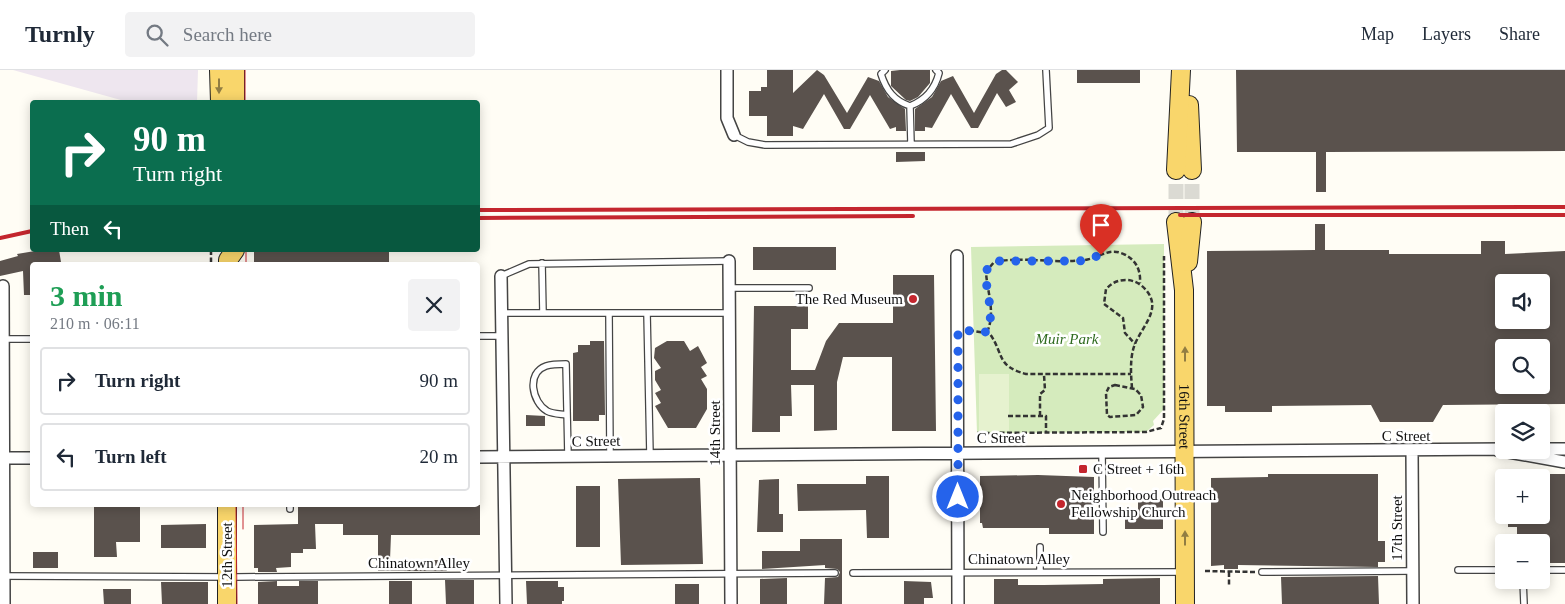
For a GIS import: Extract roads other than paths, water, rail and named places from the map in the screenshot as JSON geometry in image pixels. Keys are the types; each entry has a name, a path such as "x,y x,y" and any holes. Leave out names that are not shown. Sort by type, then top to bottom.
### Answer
{"main road":[{"path":"219,70 220,100"},
{"path":"234,70 235,100"},
{"path":"1181,70 1184,170 1187,70"},
{"name":"16th Street","path":"1184,222 1185,604"},
{"name":"12th Street","path":"227,507 227,604"}],"street":[{"path":"727,70 727,118 734,135"},
{"path":"957,256 958,604"},
{"name":"14th Street","path":"729,261 731,604"},
{"path":"501,276 506,604"},
{"path":"3,286 4,458 2,576 4,604"},
{"name":"C Street","path":"480,457 1495,449"},
{"path":"1550,449 1565,449"},
{"name":"17th Street","path":"1412,451 1413,604"},
{"path":"4,458 30,458"},
{"name":"C Street","path":"1550,459 1565,462"}],"lane":[{"path":"885,70 881,74 889,91 897,100 910,106"},
{"path":"910,106 923,99 933,89 939,73 936,70"},
{"path":"734,135 748,142 765,145 1011,144 1038,135 1049,128 1046,70"},
{"path":"910,106 911,144"},
{"path":"501,276 529,264 542,263 729,261"},
{"path":"542,263 543,313"},
{"path":"729,288 809,288"},
{"path":"502,313 730,313"},
{"path":"609,313 610,455"},
{"path":"648,313 650,455"},
{"path":"480,336 502,336"},
{"path":"4,339 30,339"},
{"path":"566,415 547,410 537,400 534,380 540,370 546,366 566,364 568,456"},
{"path":"1102,452 1103,532"},
{"path":"1040,547 1040,572"},
{"path":"1262,572 1412,570"},
{"path":"1458,570 1495,570"},
{"path":"1550,570 1565,570"},
{"name":"Chinatown Alley","path":"853,573 1185,572"},
{"name":"Chinatown Alley","path":"2,576 227,577 835,573"},
{"path":"1523,589 1524,604"}],"tunnel":[{"path":"1176,170 1176,222"},
{"path":"1192,170 1192,222"}],"tram line":[{"path":"245,70 245,100"},
{"path":"246,252 246,262"},
{"path":"236,507 237,604"},
{"path":"243,507 243,529"}],"railway":[{"path":"480,210 1565,207"},
{"path":"1180,215 1565,215"},
{"path":"480,218 913,216"},
{"path":"0,238 30,231"}],"place":[{"name":"The Red Museum","path":"913,299"},
{"name":"C Street + 16th","path":"1083,469"},
{"name":"Neighborhood Outreach Fellowship Church","path":"1061,504"}],"park label":[{"name":"Muir Park","path":"1067,339"}]}
